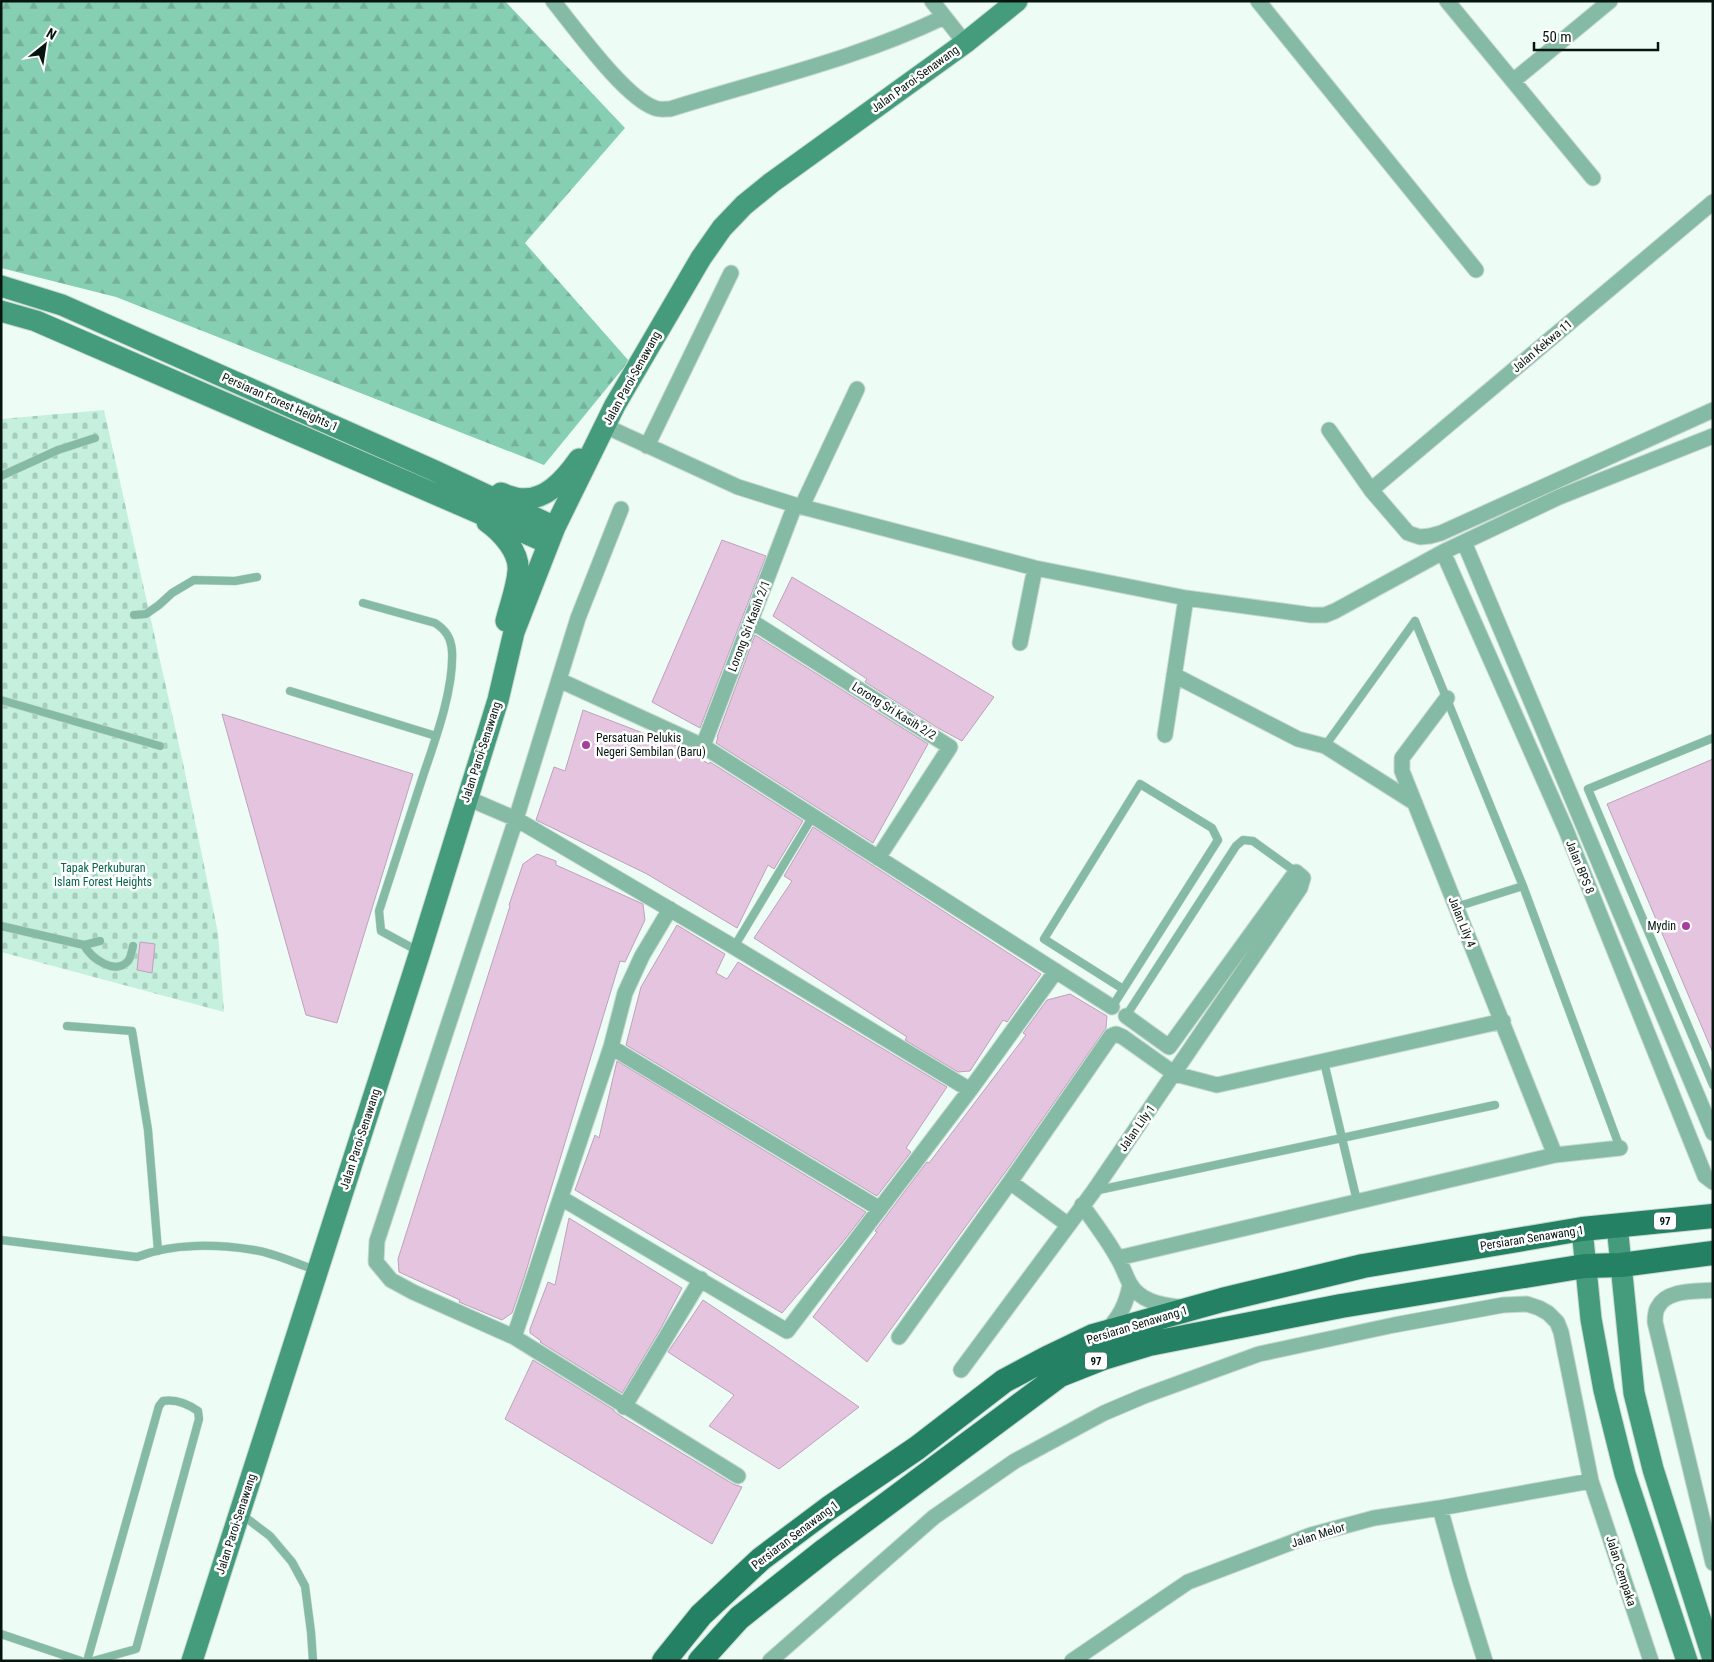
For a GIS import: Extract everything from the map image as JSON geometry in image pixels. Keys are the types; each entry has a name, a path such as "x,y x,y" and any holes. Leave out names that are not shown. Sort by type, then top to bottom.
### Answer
{"main road":[{"name":"Jalan Paroi-Senawang","path":"192,1661 420,952 498,700 514,632 552,535 615,405 701,258 722,228 744,205 771,183 965,43 1017,1"},
{"name":"Persiaran Forest Heights 1","path":"1,286 62,304 433,470 552,535"},
{"name":"Persiaran Forest Heights 1","path":"1,311 36,321 466,507 552,535"},
{"path":"433,470 518,499 533,498 552,490 571,470 615,405"},
{"path":"466,507 495,528 507,540 517,561 518,570 497,658 498,700"},
{"path":"1713,1201 1617,1225 1634,1393 1652,1469 1713,1659"},
{"name":"Persiaran Senawang 1","path":"664,1661 701,1615 761,1559 829,1508 917,1448 1004,1381 1047,1358 1105,1332 1190,1308 1363,1266 1582,1229 1713,1216"},
{"path":"1582,1229 1591,1319 1599,1364 1626,1474 1687,1661"},
{"name":"Persiaran Senawang 1","path":"700,1661 739,1618 825,1550 1060,1375 1103,1358 1149,1344 1341,1306 1585,1266 1622,1265 1713,1253"}],"street":[{"path":"553,1 625,87 656,109 670,109 827,63 912,32 944,17"},
{"path":"932,1 965,43"},
{"path":"1258,1 1476,270"},
{"path":"1447,1 1593,178"},
{"path":"1513,81 1610,1"},
{"name":"Jalan Kekwa 11","path":"1371,490 1712,204"},
{"path":"647,446 731,273"},
{"name":"Lorong Sri Kasih 2/1","path":"703,746 798,505 857,389"},
{"path":"1329,430 1371,490 1408,533 1420,538 1430,536 1713,410"},
{"path":"605,426 738,487 798,505 1035,568 1186,598 1311,615 1325,615 1443,552 1559,497 1713,436"},
{"path":"621,509 578,618 516,819 377,1241 376,1262 391,1280 514,1338 738,1476"},
{"path":"1464,542 1713,1133"},
{"name":"Jalan BPS 8","path":"1443,552 1566,830 1705,1176 1713,1182"},
{"path":"1020,643 1035,568"},
{"path":"1165,734 1186,598"},
{"name":"Lorong Sri Kasih 2/2","path":"751,621 950,747 878,858"},
{"path":"1174,675 1298,739 1325,746 1415,803"},
{"path":"559,680 703,746 1112,1007"},
{"name":"Jalan Lily 4","path":"1447,698 1402,758 1402,771 1555,1154"},
{"path":"467,798 516,819 734,946 970,1090"},
{"path":"1126,1016 1169,1047 1300,875"},
{"name":"Jalan Lily 1","path":"960,1370 1093,1192 1175,1074 1300,888 1300,875"},
{"path":"514,1338 611,1047 625,993 642,956 670,909"},
{"path":"561,1198 787,1331 970,1090 1056,971"},
{"path":"899,1337 1111,1036 1116,1034 1123,1037 1175,1074 1217,1085 1503,1021"},
{"path":"611,1047 880,1209"},
{"path":"1118,1258 1555,1154 1620,1148"},
{"path":"1010,1182 1068,1224"},
{"path":"1082,1205 1118,1258 1130,1284 1138,1294 1164,1306 1190,1308"},
{"path":"624,1407 701,1279"},
{"path":"1105,1332 1122,1313 1130,1284"},
{"path":"1713,1290 1676,1294 1663,1299 1656,1308 1655,1322 1713,1563"},
{"name":"Jalan Cempaka","path":"770,1661 934,1517 1015,1461 1104,1413 1136,1399 1259,1354 1503,1304 1527,1304 1548,1313 1557,1322 1561,1332 1591,1481 1651,1661"},
{"name":"Jalan Melor","path":"1072,1661 1188,1582 1311,1535 1374,1518 1591,1481"},
{"path":"1440,1508 1485,1661"}],"lane":[{"path":"1,476 58,450 95,438"},
{"path":"134,615 146,614 172,593 194,580 235,581 256,577"},
{"path":"364,603 436,623 444,629 450,638 452,663 436,736 379,911 380,930 420,952"},
{"path":"1325,746 1415,621 1523,886 1620,1148"},
{"path":"290,691 436,736"},
{"path":"1,700 160,746"},
{"path":"1713,738 1588,789 1713,1085"},
{"path":"1112,1007 1218,840 1212,828 1140,784 1044,939 1123,989"},
{"path":"734,946 813,816"},
{"path":"1126,1016 1236,846 1243,840 1253,841 1300,875"},
{"path":"1456,907 1523,886"},
{"path":"1,926 84,945 100,942"},
{"path":"84,945 88,952 98,960 111,966 119,967 128,961 133,946"},
{"path":"68,1026 132,1031 148,1130 158,1251"},
{"path":"1324,1062 1357,1201"},
{"path":"1093,1192 1495,1105"},
{"path":"1,1240 137,1257 151,1252 200,1246 256,1250 318,1271"},
{"path":"87,1661 159,1406 163,1401 171,1400 192,1407 198,1411 199,1419 136,1649 93,1661"},
{"path":"239,1513 270,1536 292,1562 305,1586 313,1661"},
{"path":"1,1634 81,1661"}],"green space":[{"path":"1,1 505,1 625,128 525,243 629,361 544,465 116,297 1,268"},
{"name":"Tapak Perkuburan Islam Forest Heights","path":"104,410 183,763 218,933 224,1012 1,952 1,419"}],"building":[{"path":"722,540 766,556 700,728 652,702"},
{"path":"792,577 994,697 962,741 865,682 867,679 773,616"},
{"path":"755,635 928,744 873,843 716,743"},
{"path":"583,710 682,748 709,764 710,762 803,821 774,869 768,865 737,928 647,874 536,820 554,767 565,771"},
{"path":"222,714 413,774 337,1023 306,1015"},
{"name":"Mydin","path":"1713,759 1713,1053 1607,804"},
{"path":"813,827 1041,974 1007,1022 1003,1020 970,1071 958,1072 905,1040 907,1037 754,938 792,881 784,876"},
{"path":"537,854 556,861 556,865 643,904 645,920 625,962 620,961 524,1278 512,1313 502,1320 459,1302 460,1300 399,1272 398,1259 523,864"},
{"path":"677,925 725,954 716,973 727,979 738,962 947,1087 906,1148 911,1152 877,1196 626,1045 641,987"},
{"path":"140,942 155,944 152,973 137,970"},
{"path":"1070,994 1107,1016 1106,1028 1009,1167 867,1362 813,1317 927,1162 929,1163 1026,1035 1023,1033 1047,1000"},
{"path":"617,1061 866,1212 782,1313 575,1190 595,1135 599,1138"},
{"path":"569,1218 682,1288 661,1328 622,1393 540,1342 530,1333 548,1282 555,1285"},
{"path":"703,1300 859,1407 779,1469 709,1426 734,1395 668,1352"},
{"path":"533,1360 614,1410 619,1415 733,1484 742,1487 712,1544 505,1419"}],"place":[{"name":"Persatuan Pelukis Negeri Sembilan (Baru)","path":"586,745"},
{"name":"Mydin","path":"1686,926"}]}
